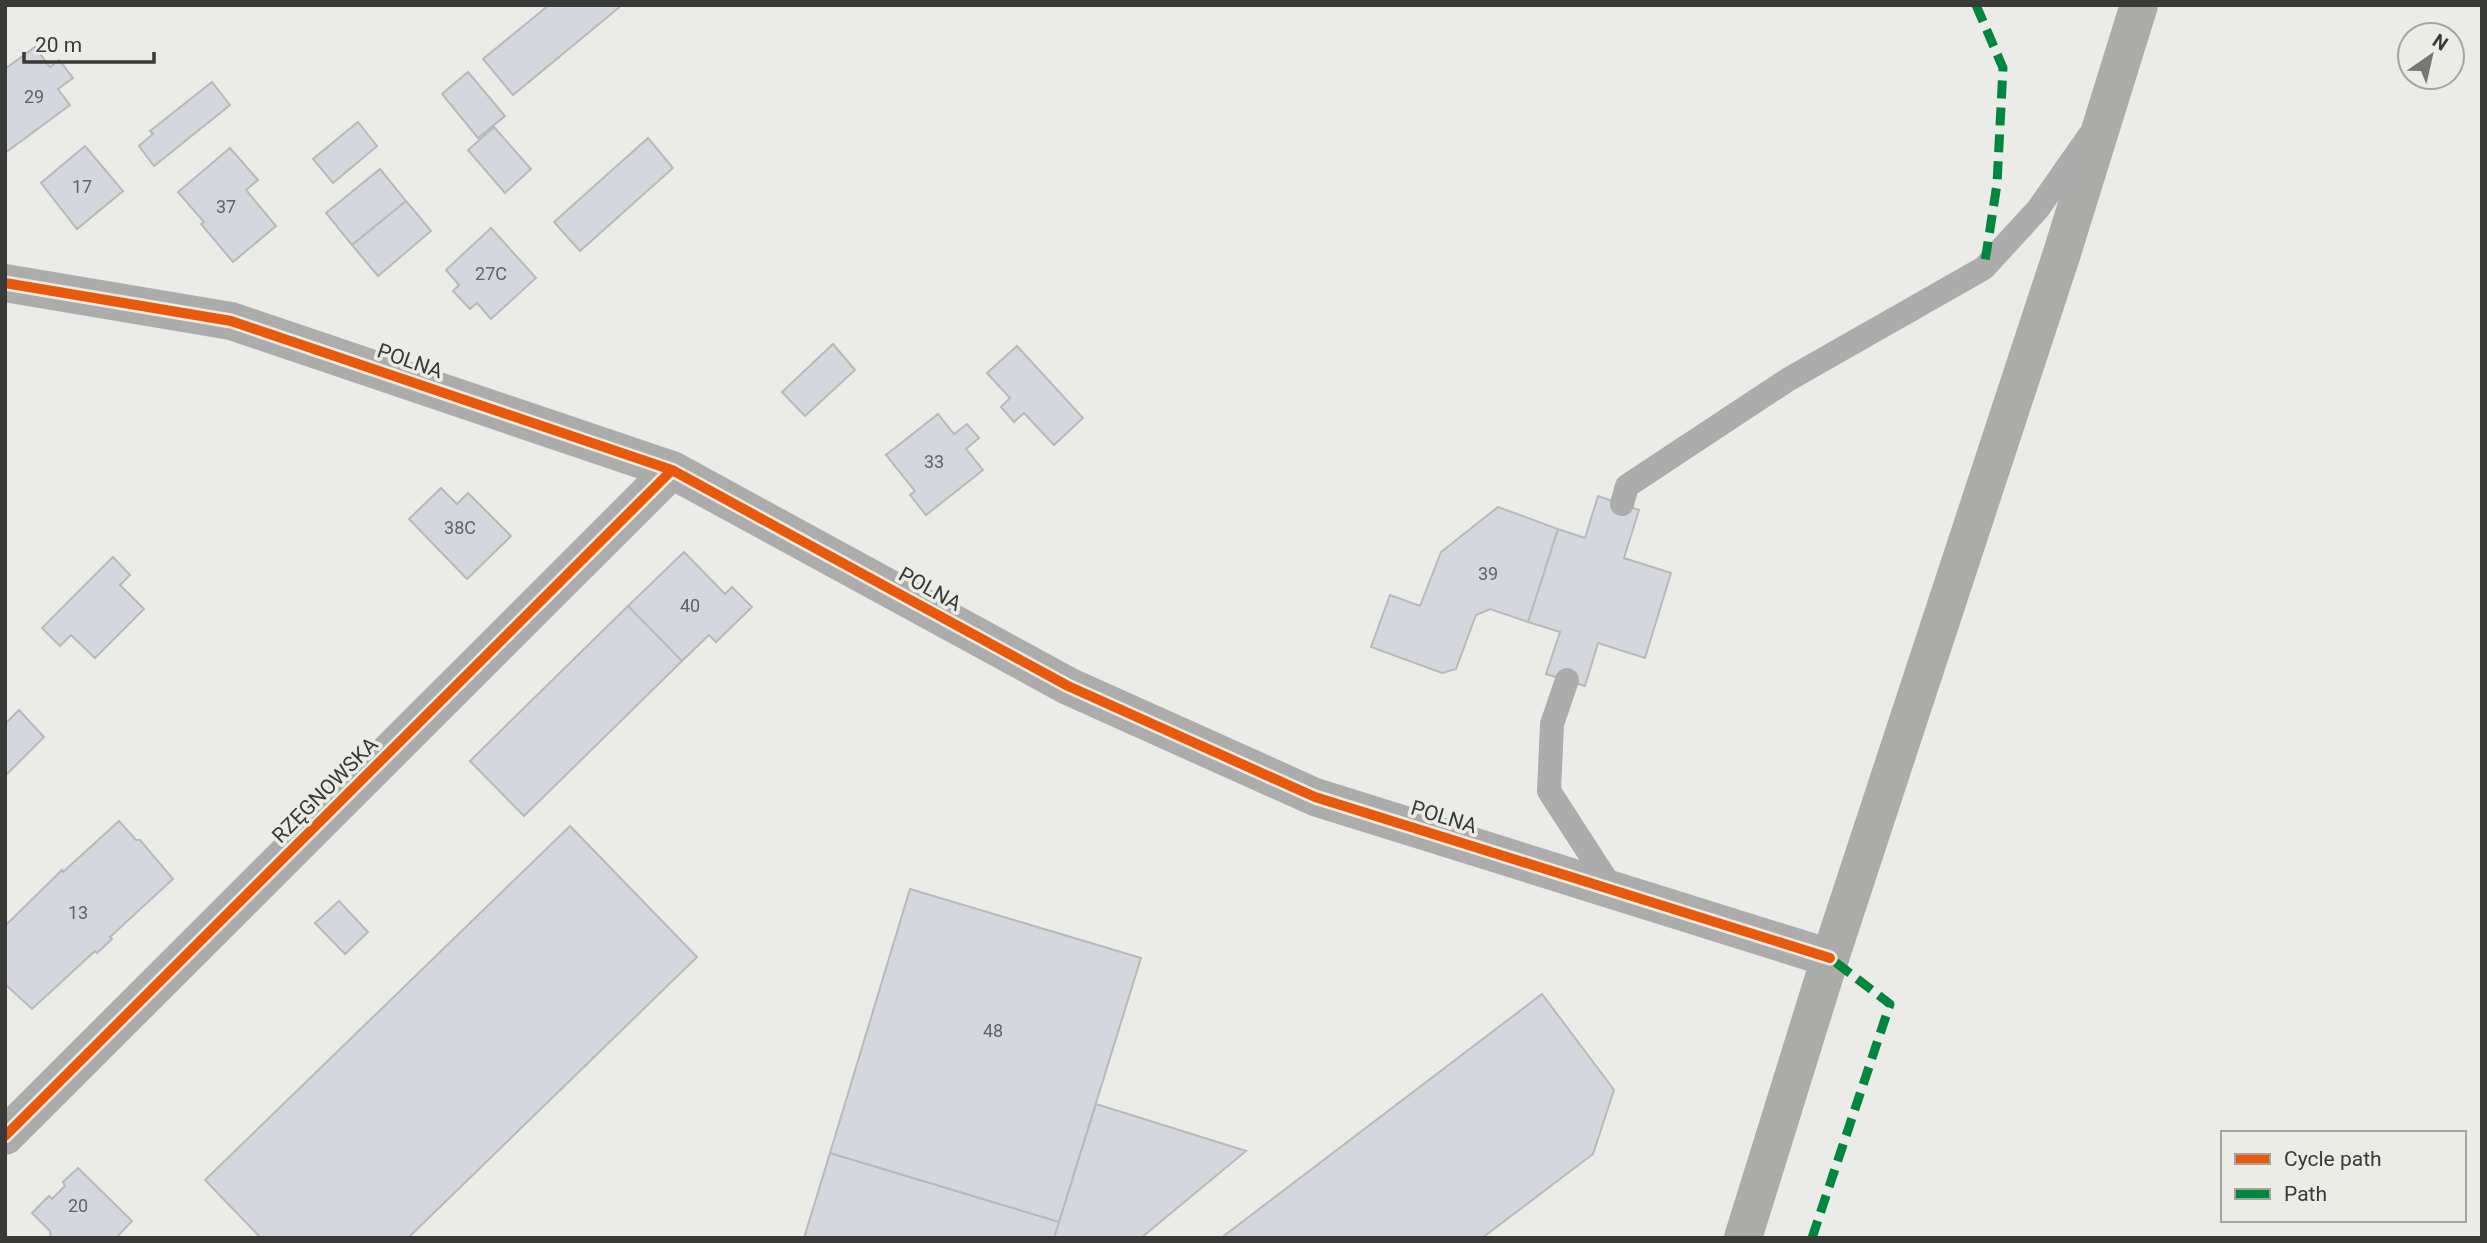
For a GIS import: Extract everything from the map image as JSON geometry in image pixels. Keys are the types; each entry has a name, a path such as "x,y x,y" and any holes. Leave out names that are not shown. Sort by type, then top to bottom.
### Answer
{"main road":[{"path":"1743,1238 1830,958 2108,110 2139,5"}],"street":[{"name":"POLNA","path":"5,283 231,321 672,470 1068,686 1315,797 1830,958"},
{"name":"RZĘGNOWSKA","path":"5,1136 672,470"}],"lane":[{"path":"1622,504 1627,486 1789,379 1984,268 2038,209 2108,110"},
{"path":"1567,680 1552,724 1549,791 1613,890"}],"building":[{"path":"549,5 622,5 513,95 483,59"},
{"path":"35,47 50,67 59,60 73,78 58,89 70,105 5,153 5,69"},
{"path":"468,72 505,116 478,138 442,94"},
{"path":"212,82 230,105 154,166 139,146 153,134 150,131"},
{"path":"358,122 377,146 333,183 313,159"},
{"path":"494,127 531,169 505,193 468,150"},
{"path":"648,138 673,168 580,251 554,222"},
{"path":"85,146 123,191 77,229 41,183"},
{"path":"230,148 258,180 246,190 276,226 233,262 178,192"},
{"path":"380,169 406,201 352,245 326,213"},
{"path":"406,201 431,231 378,276 352,245"},
{"path":"491,228 536,278 491,319 477,303 470,309 453,291 459,285 446,270"},
{"path":"833,344 855,370 805,416 782,392"},
{"path":"1017,346 1083,418 1054,445 1024,413 1014,422 1001,407 1010,398 987,373"},
{"path":"938,414 954,434 967,424 979,438 966,449 983,470 926,515 910,495 915,491 886,455"},
{"path":"441,488 457,504 468,493 511,536 467,579 409,519"},
{"path":"1598,496 1639,510 1624,558 1671,573 1645,658 1598,643 1585,686 1546,674 1560,632 1528,622 1558,529 1585,538"},
{"path":"1498,507 1558,529 1528,622 1490,609 1476,615 1456,669 1442,673 1371,647 1390,595 1420,606 1441,552"},
{"path":"684,552 725,594 732,587 752,607 716,642 709,635 682,661 628,606"},
{"path":"113,557 130,575 120,585 144,609 95,658 71,635 60,646 42,628"},
{"path":"628,606 682,661 524,816 470,761"},
{"path":"19,710 44,737 5,776 5,724"},
{"path":"119,821 136,840 140,840 173,879 110,937 112,939 97,953 95,951 32,1009 5,984 5,926 62,870 63,872"},
{"path":"570,826 697,957 408,1238 261,1238 205,1180"},
{"path":"910,889 1141,958 1059,1222 830,1153"},
{"path":"339,901 368,932 345,954 315,923"},
{"path":"1542,994 1614,1090 1593,1154 1482,1238 1221,1238"},
{"path":"1096,1104 1246,1151 1141,1238 1054,1238"},
{"path":"830,1153 1059,1222 1054,1238 804,1238"},
{"path":"78,1168 132,1221 116,1238 51,1238 50,1231 32,1213 49,1196 52,1199 65,1186 63,1182"}],"marked path":[{"path":"1976,5 2003,68 1997,184 1984,268"},
{"path":"1812,1238 1890,1004 1830,958"}],"cycle path":[{"path":"5,283 231,321 672,470 1068,686 1315,797 1830,958"},
{"path":"5,1136 672,470"}]}
